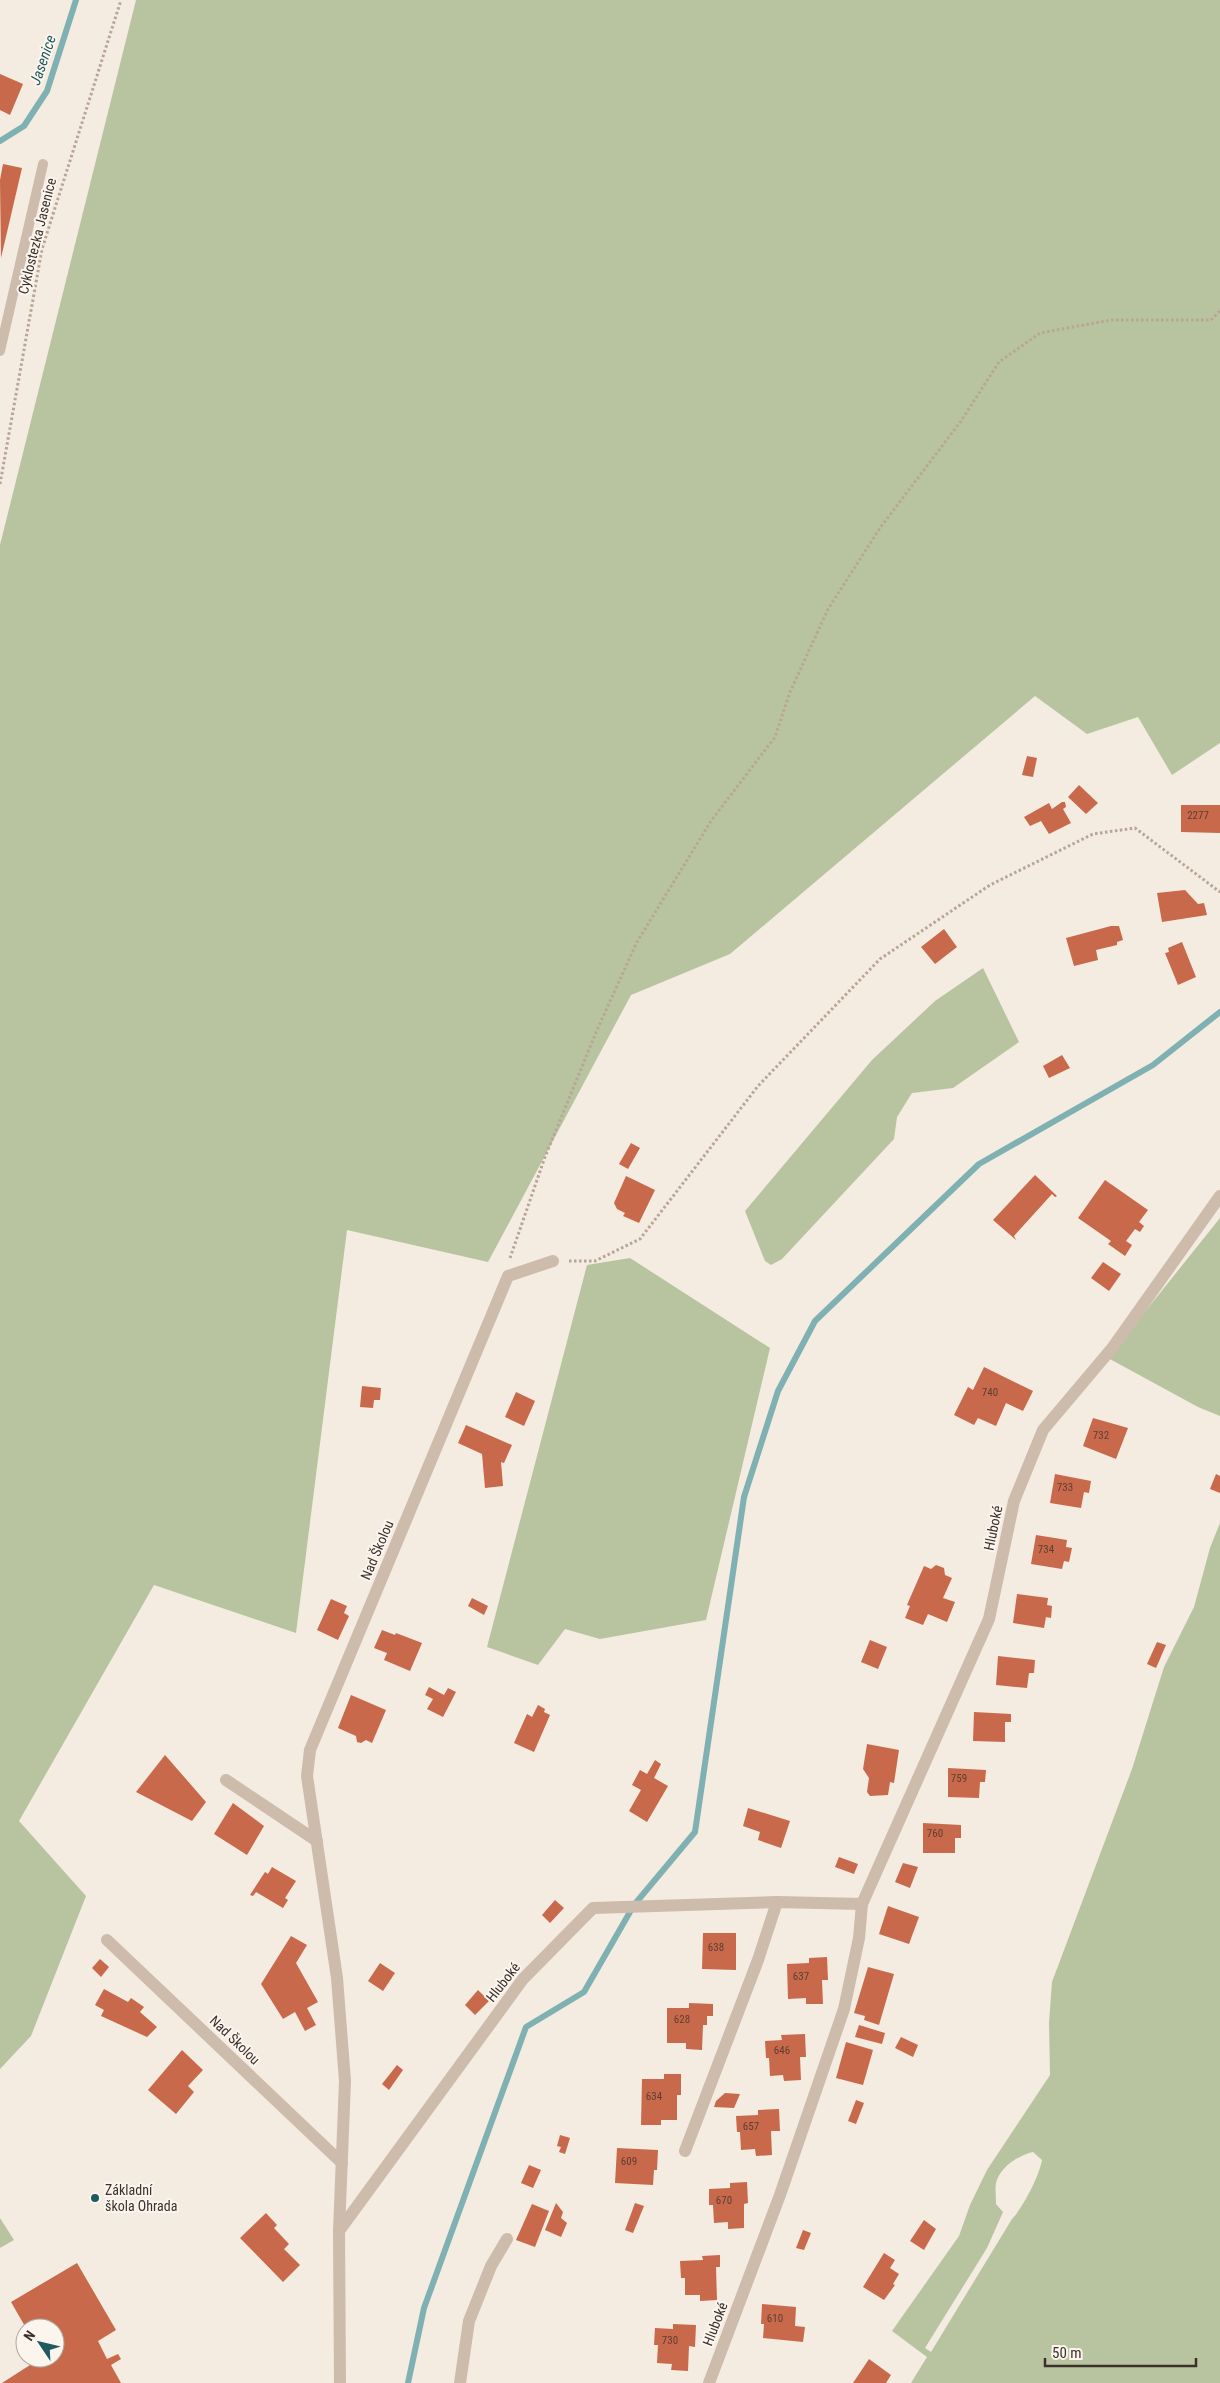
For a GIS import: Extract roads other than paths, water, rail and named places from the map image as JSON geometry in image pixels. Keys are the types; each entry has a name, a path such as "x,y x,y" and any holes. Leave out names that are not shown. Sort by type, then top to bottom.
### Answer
{"street":[{"name":"Hluboké","path":"709,2383 780,2194 844,2009 859,1938 862,1904 988,1619 1014,1501 1043,1430 1113,1347 1220,1196"},
{"name":"Nad Školou","path":"340,2383 339,2231 345,2080 337,1978 307,1776 310,1750 508,1276 554,1260"},
{"path":"226,1780 317,1841"},
{"name":"Hluboké","path":"339,2231 523,1979 593,1908 777,1902 862,1904"},
{"path":"685,2151 758,1960 777,1902"},
{"name":"Nad Školou","path":"107,1940 342,2163"},
{"path":"460,2383 469,2321 492,2266 507,2239"}],"lane":[{"path":"0,351 42,164"}],"waterway":[{"name":"Jasenice","path":"0,141 24,126 47,91 76,0"},
{"path":"408,2383 424,2308 526,2027 584,1992 634,1905 695,1832 744,1497 778,1391 815,1321 979,1164 1153,1065 1220,1012"}],"place":[{"name":"Základní škola Ohrada","path":"95,2198"}]}
